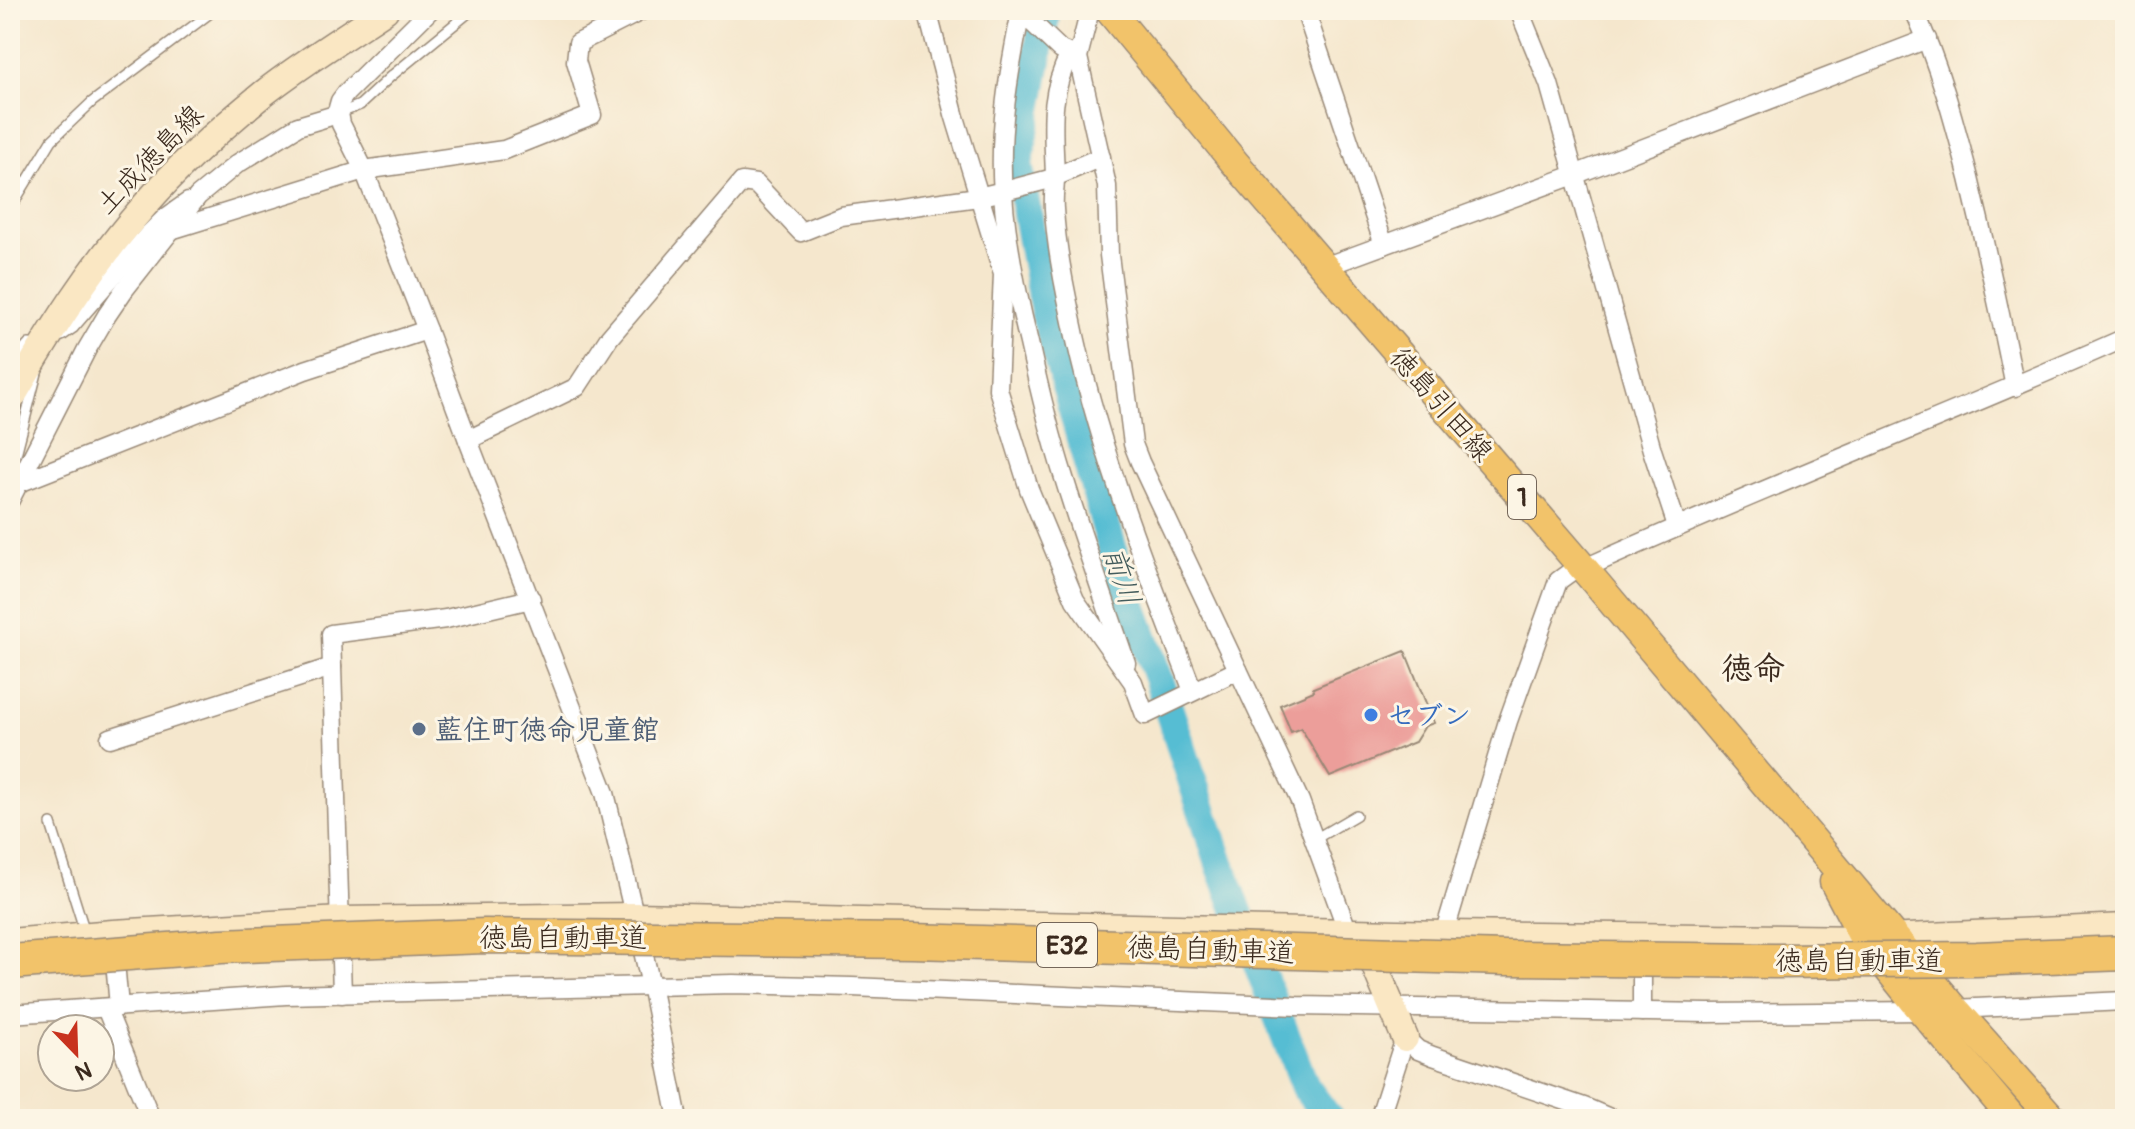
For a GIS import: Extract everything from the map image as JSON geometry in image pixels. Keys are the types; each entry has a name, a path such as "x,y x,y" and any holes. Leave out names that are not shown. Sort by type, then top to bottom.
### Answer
{"highway":[{"name":"徳島自動車道","path":"10,962 221,946 485,936 912,941 1506,958 1775,961 1976,959 2125,953"}],"main road":[{"name":"徳島引田線","path":"1109,10 1235,163 1583,568 1955,1009 2053,1119"},
{"name":"徳島引田線","path":"1807,832 1864,939 2002,1115"}],"street":[{"name":"土成徳島線","path":"10,401 62,315 115,241 183,165 267,90 385,10"},
{"path":"430,10 346,93 340,101 338,114 364,170 427,330 605,793 651,985 678,1119"},
{"path":"174,229 364,170 504,150 592,115 576,61 578,43 643,10"},
{"path":"927,10 978,197 1003,274 998,389 1029,489 1075,600 1133,682"},
{"path":"1090,10 1060,73 1053,108 1052,178 1060,264 1096,420 1127,518 1191,693"},
{"path":"1305,10 1384,245"},
{"path":"1519,10 1549,84 1652,450 1677,526"},
{"path":"1914,10 1927,39 1957,131 1992,270 2015,387"},
{"path":"1238,670 1147,714 1133,682 1064,479 1041,395 1009,244 1005,190 1008,73 1023,13 1070,53 1101,157 1107,186 1109,255 1133,444 1279,755 1354,932 1405,1038 1418,1050 1433,1056 1612,1119"},
{"path":"1324,267 1927,39"},
{"path":"42,346 70,325 164,219 237,164 298,126 338,114"},
{"path":"468,440 577,387 609,338 742,182 756,184 801,232 841,216 978,197 1052,178 1101,157"},
{"path":"12,490 107,315 198,196"},
{"path":"12,490 305,370 427,330"},
{"path":"1444,934 1508,721 1558,581 1677,526 2015,387 2125,338"},
{"path":"342,994 331,634 446,619 531,599"},
{"path":"110,738 332,667"},
{"path":"10,942 341,920 635,916 1444,934 1864,939 2125,927"},
{"path":"113,933 112,1008 151,1119"},
{"path":"1642,937 1642,1012"},
{"path":"10,1014 286,995 733,984 1297,1006 1708,1013 1922,1011"},
{"path":"1955,1009 2125,1001"},
{"path":"1379,1119 1405,1038"},
{"path":"2002,1115 2025,1089"}],"lane":[{"path":"10,209 52,140 92,102 213,11 219,10"},
{"path":"338,114 360,105 472,10"},
{"path":"10,365 29,344 42,346 12,490"},
{"path":"1314,840 1356,815"},
{"path":"51,824 86,935"}],"building":[{"path":"1405,651 1434,723 1425,726 1415,742 1330,777 1301,728 1291,732 1280,705 1314,691 1313,688"}],"waterway":[{"name":"前川","path":"1046,10 1018,164 1045,312 1117,565 1221,867 1305,1087 1329,1119"}],"place":[{"name":"セブン","path":"1371,715"},
{"name":"藍住町徳命児童館","path":"419,729"}],"district":[{"name":"徳命","path":"1753,668"}]}
